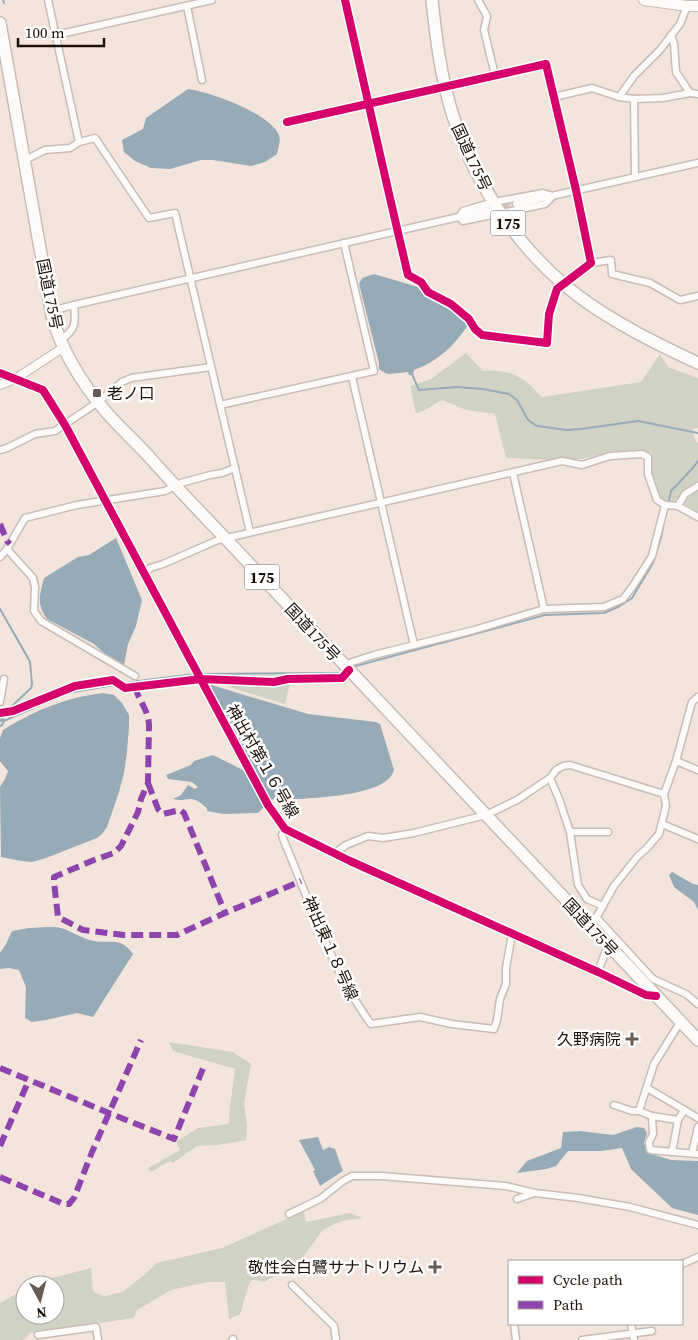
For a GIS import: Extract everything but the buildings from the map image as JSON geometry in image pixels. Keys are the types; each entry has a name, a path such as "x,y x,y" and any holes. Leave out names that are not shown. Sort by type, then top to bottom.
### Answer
{"highway":[{"name":"国道175号","path":"432,0 445,86 453,115 463,144 492,206 501,214 522,242 567,287 639,334 698,362"},
{"name":"国道175号","path":"0,22 2,51 25,160 51,310 62,344 84,384 98,402 175,486 345,666 486,815 593,922 608,945 698,1040"}],"main road":[{"path":"644,0 698,6"}],"street":[{"path":"48,0 79,142"},
{"path":"56,35 209,0"},
{"path":"345,0 408,275 421,282 428,292 451,304 469,320 474,329 482,336 547,343 549,314 557,289"},
{"path":"478,0 487,16 484,30 495,75"},
{"path":"187,6 202,80"},
{"path":"619,97 634,76 660,50 680,24 687,6"},
{"path":"671,35 674,44 676,72 690,93"},
{"path":"287,122 546,64 592,263"},
{"path":"554,97 592,88 619,97 634,99 664,98 690,93 698,94"},
{"path":"634,99 635,177"},
{"path":"25,160 45,150 70,148 79,142 94,138 149,218 175,213 250,532"},
{"path":"516,204 698,163"},
{"path":"51,310 459,217 463,211 543,193 553,196"},
{"path":"459,217 463,221 501,214 545,204 553,196"},
{"path":"220,405 374,371 344,243"},
{"path":"579,273 592,263 611,260 612,274 650,283 680,300 698,296"},
{"path":"0,385 15,378 62,344 76,322 74,305"},
{"path":"0,450 35,434 54,431 65,425 98,402 122,382 132,378 211,367"},
{"name":"神出村第１６号線","path":"0,373 43,390 65,425 268,805 285,830 598,972 646,996 656,996"},
{"path":"352,376 414,645"},
{"path":"144,575 150,568 218,540 562,461 582,465 610,456 642,454 648,457 648,474 657,500 665,504 678,506 698,518"},
{"path":"0,557 7,549 25,518 77,505 165,491 175,486 235,468"},
{"path":"513,473 544,609"},
{"path":"678,506 685,494 698,486"},
{"path":"345,666 374,655 474,630 544,609 604,608 623,598 652,556 665,504"},
{"path":"7,549 33,578 35,587 34,611 41,621 135,676"},
{"path":"0,702 4,679"},
{"path":"698,697 692,702 676,761 664,794 666,806 659,834 614,886 593,922 653,979 686,994 698,1004"},
{"path":"676,761 698,770"},
{"path":"336,853 346,845 368,836 383,838 486,815 517,800 550,778 556,770 563,766 570,765 664,794"},
{"path":"550,778 570,832 578,886 587,899 603,906"},
{"path":"662,824 698,839"},
{"name":"神出東１８号線","path":"285,830 282,835 284,841 338,969 357,1005 371,1024 420,1016 452,1024 494,1029 500,999 506,984 506,968 512,934"},
{"path":"570,832 608,832"},
{"path":"598,972 608,945"},
{"path":"640,1110 654,1064 680,1021"},
{"path":"647,1088 698,1118"},
{"path":"614,1105 632,1111 640,1110 652,1116 678,1120"},
{"path":"672,1152 678,1120 684,1110"},
{"path":"652,1116 654,1134 648,1142 650,1150 695,1153 698,1127"},
{"path":"289,1214 320,1198 352,1176 381,1176 506,1186 535,1193 630,1207 698,1225"},
{"path":"517,1200 535,1193"},
{"path":"683,1264 698,1256"},
{"path":"292,1284 334,1326 336,1340"},
{"path":"514,1325 516,1340"},
{"path":"38,1335 96,1327 98,1340"},
{"path":"582,1340 633,1336 652,1331"}],"green space":[{"path":"466,353 483,371 503,371 515,375 526,382 542,397 641,382 660,354 668,367 698,378 698,428 692,429 698,443 698,516 695,510 677,499 671,503 661,498 651,470 652,453 608,453 582,459 506,458 495,414 466,410 442,400 426,410 416,413 410,386 431,379"},
{"path":"292,675 285,704 213,682 209,676"},
{"path":"169,1042 233,1052 251,1064 244,1104 247,1126 246,1140 218,1145 197,1146 173,1163 170,1161 151,1172 148,1168 180,1150 176,1142 198,1128 229,1124 235,1069 173,1051"},
{"path":"304,1211 306,1222 350,1213 363,1218 346,1220 322,1231 292,1270 283,1272 264,1282 252,1280 240,1314 229,1319 225,1282 207,1282 171,1290 137,1310 134,1318 30,1333 23,1340 0,1340 0,1303 15,1295 15,1325 65,1325 64,1275 91,1268 93,1290 95,1293 105,1296 123,1292 157,1263 222,1248"}],"water":[{"path":"188,89 224,99 264,119 279,135 280,142 277,154 265,162 251,166 201,160 170,169 151,168 135,161 124,152 122,140 143,129 146,118"},
{"path":"374,274 418,287 425,295 447,307 468,325 445,352 438,358 414,370 413,375 409,375 408,372 389,374 379,369 359,284 362,278"},
{"path":"116,538 142,600 136,626 128,644 124,665 104,653 94,644 47,619 40,603 44,578 78,557 89,555"},
{"path":"208,684 308,714 376,722 380,724 394,770 388,779 377,786 361,791 325,797 268,799"},
{"path":"103,693 114,695 122,703 129,715 124,773 107,827 97,838 32,862 1,857 0,787 8,771 0,761 0,738 3,730 27,716 51,706 76,698"},
{"path":"213,755 243,770 247,775 264,807 258,813 224,814 207,811 207,808 194,799 173,799 181,795 188,785 195,789 198,787 192,782 168,779 166,775 191,765 194,761"},
{"path":"672,872 698,885 698,910 694,902 674,887 669,875"},
{"path":"29,928 61,928 90,940 120,943 133,954 93,1017 77,1013 32,1022 25,1018 26,987 19,970 0,969 0,953 12,931"},
{"path":"637,1127 644,1128 647,1133 644,1143 648,1153 671,1160 698,1161 698,1215 672,1208 631,1169 622,1148 602,1151 568,1151 556,1166 517,1173 527,1161 561,1148 563,1132 580,1131 613,1135"},
{"path":"318,1137 323,1150 329,1147 335,1149 343,1171 320,1186 313,1171 315,1170 299,1140"}],"waterway":[{"path":"412,374 419,390 457,387 509,394 517,400 528,420 537,426 567,430 638,421 698,433"},
{"path":"668,504 671,491 698,461"},
{"path":"352,667 545,615 604,613 618,607 632,598 653,563 664,521"},
{"path":"0,609 30,662 32,684 31,688 12,706 0,721"},
{"path":"200,674 338,673"},
{"path":"0,721 67,693 195,674"},
{"path":"0,717 4,721 0,726"}],"tunnel":[{"path":"495,209 516,204"},
{"path":"562,286 579,273"}],"marked path":[{"path":"0,524 10,544"},
{"path":"135,686 145,709 149,725 148,783 138,812 121,846 114,853 54,877 58,917 83,930 124,935 177,935 301,881"},
{"path":"148,783 158,809 163,814 180,810 184,813 225,913"},
{"path":"0,1177 64,1204 69,1204 74,1198 141,1040"},
{"path":"0,1068 174,1139 204,1066"},
{"path":"0,1146 29,1080"}],"cycle path":[{"path":"287,122 546,64 591,263 557,289 549,314 547,343 482,335 475,329 469,319 451,304 428,292 421,282 408,275 376,138 368,103 353,34 345,0"},
{"path":"0,373 43,390 65,425 268,805 285,829 350,861 646,995 656,996"},
{"path":"0,713 13,711 75,686 113,680 125,688 201,679 274,682 288,679 342,678 349,670"}],"place":[{"name":"老ノ口","path":"97,393"},
{"name":"久野病院","path":"632,1039"},
{"name":"敬性会白鷺サナトリウム","path":"435,1267"}]}
